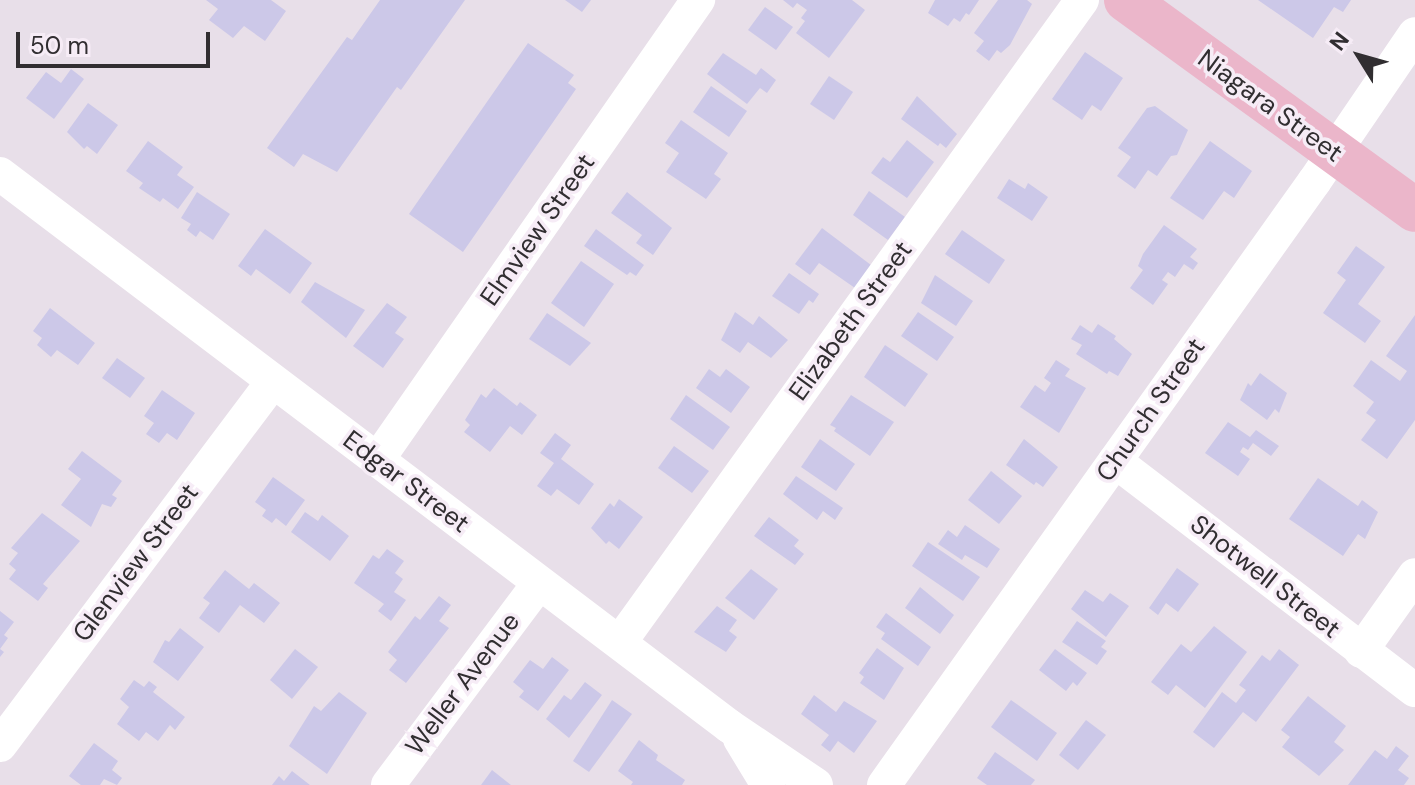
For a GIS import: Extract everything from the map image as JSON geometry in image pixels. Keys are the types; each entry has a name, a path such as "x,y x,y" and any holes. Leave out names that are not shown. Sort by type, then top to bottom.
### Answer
{"main road":[{"name":"Niagara Street","path":"1126,0 1415,210"}],"street":[{"name":"Elmview Street","path":"378,459 698,0"},
{"name":"Elizabeth Street","path":"620,642 1082,0"},
{"name":"Church Street","path":"884,785 1415,34"},
{"name":"Edgar Street","path":"1,176 729,726 816,785"},
{"name":"Glenview Street","path":"0,745 273,382"},
{"name":"Shotwell Street","path":"1115,461 1415,690"},
{"path":"1361,651 1415,575"},
{"name":"Weller Avenue","path":"388,785 539,583"},
{"path":"729,726 768,785"}],"building":[{"path":"206,0 271,0 286,11 265,41 244,26 233,38 209,20 218,9"},
{"path":"380,0 465,0 401,90 397,87 337,172 303,154 294,167 267,148 347,37 352,40"},
{"path":"565,0 591,0 582,12"},
{"path":"783,0 852,0 865,10 829,58 796,33 805,21 801,18 807,10 797,3 793,8"},
{"path":"935,0 979,0 969,15 966,13 960,22 954,18 948,26 928,13"},
{"path":"998,0 1027,0 1032,4 1010,45 1001,53 997,50 989,61 976,51 984,41 974,33"},
{"path":"1258,0 1351,0 1343,12 1334,7 1313,38"},
{"path":"765,7 793,27 776,50 748,30"},
{"path":"528,43 574,75 568,83 576,89 463,252 409,214"},
{"path":"1085,52 1123,78 1101,111 1092,105 1082,120 1052,99"},
{"path":"723,53 756,75 761,68 776,80 767,93 760,88 747,104 707,74"},
{"path":"71,69 84,79 54,119 26,98 46,72 61,83"},
{"path":"829,76 853,92 834,120 810,104"},
{"path":"711,86 747,111 729,137 693,112"},
{"path":"917,96 957,134 946,148 940,143 938,146 901,119"},
{"path":"88,103 118,125 97,154 87,146 84,149 67,132"},
{"path":"1155,106 1188,130 1177,155 1171,156 1157,176 1148,170 1135,189 1117,176 1131,157 1118,148 1147,108"},
{"path":"681,120 728,153 714,174 721,179 706,199 666,172 679,153 665,143"},
{"path":"907,140 934,162 907,198 871,173 883,157 890,162"},
{"path":"148,141 183,167 177,175 194,187 178,209 163,198 160,202 139,188 143,183 126,171"},
{"path":"1210,141 1252,171 1234,198 1224,191 1203,220 1170,198"},
{"path":"1009,179 1025,189 1028,183 1048,197 1032,221 997,198"},
{"path":"869,191 905,217 888,240 853,215"},
{"path":"197,192 230,214 213,240 200,231 196,237 187,230 191,224 181,218"},
{"path":"627,192 672,228 653,255 636,243 642,235 611,213"},
{"path":"1164,225 1197,249 1190,257 1198,263 1193,270 1184,264 1175,277 1168,272 1162,280 1168,284 1153,305 1130,288 1143,270 1138,266 1143,254"},
{"path":"822,228 871,265 855,288 819,263 810,275 795,264"},
{"path":"265,229 312,263 290,294 256,269 251,276 238,266"},
{"path":"596,229 644,265 636,276 630,272 627,275 584,246"},
{"path":"962,230 1005,260 989,284 945,254"},
{"path":"1356,246 1385,267 1358,304 1381,321 1365,343 1323,313 1346,280 1337,273"},
{"path":"581,261 614,284 584,327 551,303"},
{"path":"789,273 819,294 813,303 809,300 799,314 772,296"},
{"path":"935,275 973,301 956,326 921,303"},
{"path":"315,282 365,310 346,338 301,302"},
{"path":"387,303 407,317 395,333 404,339 383,368 353,346"},
{"path":"50,308 95,343 78,365 57,350 51,357 37,345 42,338 33,331"},
{"path":"735,312 753,325 759,316 788,340 771,358 748,342 740,353 721,340"},
{"path":"918,312 954,337 937,361 901,336"},
{"path":"547,313 591,343 570,366 529,339"},
{"path":"1415,315 1415,420 1387,459 1361,440 1376,420 1366,413 1374,402 1353,386 1371,360 1400,381 1407,371 1386,356"},
{"path":"1098,324 1116,336 1114,339 1132,354 1118,376 1109,371 1107,374 1076,354 1082,345 1071,339 1080,325 1092,333"},
{"path":"885,345 928,374 905,407 864,377"},
{"path":"117,358 145,378 130,398 102,378"},
{"path":"1056,360 1070,369 1065,376 1086,388 1059,433 1020,407 1035,385 1045,392 1051,383 1044,378"},
{"path":"709,369 720,377 726,369 750,387 731,413 696,388"},
{"path":"1260,373 1287,393 1279,413 1275,409 1267,420 1240,400 1248,383 1251,386"},
{"path":"494,388 517,406 520,402 537,415 522,435 510,426 490,452 464,432 470,425 465,420 481,394 486,398"},
{"path":"162,390 195,413 177,440 167,433 159,443 146,434 154,423 144,416"},
{"path":"686,395 730,427 713,450 670,419"},
{"path":"851,395 894,422 870,456 830,425"},
{"path":"1228,422 1250,437 1256,430 1279,446 1271,456 1253,443 1248,450 1243,447 1240,452 1250,459 1238,476 1205,453"},
{"path":"555,433 571,445 561,459 594,484 579,505 557,489 551,496 537,486 554,463 540,453"},
{"path":"820,439 855,464 836,491 801,467"},
{"path":"1024,439 1058,467 1043,487 1036,482 1034,485 1006,465"},
{"path":"674,446 709,471 692,493 658,468"},
{"path":"82,451 122,481 112,495 117,498 111,507 102,504 91,527 61,505 81,479 68,469"},
{"path":"991,471 1022,496 999,524 968,500"},
{"path":"796,476 843,508 835,520 823,511 817,520 783,494"},
{"path":"273,477 305,500 286,526 276,518 272,523 262,516 266,510 255,502"},
{"path":"1318,478 1358,506 1362,500 1378,512 1365,539 1358,534 1343,556 1289,519"},
{"path":"619,499 643,517 619,549 609,541 606,544 591,528 610,503 614,507"},
{"path":"305,512 318,521 322,515 349,536 330,561 291,532"},
{"path":"42,513 80,541 43,584 48,588 38,601 9,579 16,570 9,564 18,553 11,548"},
{"path":"769,517 799,540 794,546 804,554 795,565 754,536"},
{"path":"965,525 1000,549 987,568 965,555 962,560 938,544 948,530 957,537"},
{"path":"928,542 980,577 963,601 912,566"},
{"path":"387,549 404,561 395,573 403,579 394,592 406,600 391,621 378,611 384,604 354,583 373,555 379,559"},
{"path":"1177,568 1199,584 1178,612 1166,603 1158,615 1149,608"},
{"path":"751,569 778,589 754,620 725,598"},
{"path":"225,570 249,589 254,583 280,603 264,623 240,605 219,633 199,618 210,603 203,598"},
{"path":"920,587 954,615 940,634 905,608"},
{"path":"1085,590 1103,602 1110,593 1129,606 1106,637 1071,609"},
{"path":"439,596 451,605 439,621 449,628 406,683 389,670 397,660 388,652 415,616 420,620"},
{"path":"717,606 737,620 729,631 737,637 726,652 694,632"},
{"path":"0,611 14,622 4,635 8,638 0,649"},
{"path":"886,613 931,647 918,666 881,639 885,633 876,627"},
{"path":"1077,621 1106,641 1101,647 1107,651 1097,665 1062,642"},
{"path":"1214,626 1247,652 1205,708 1176,685 1168,695 1151,682 1181,644 1191,652"},
{"path":"180,628 204,647 178,681 153,662 165,640 169,642"},
{"path":"877,648 904,668 884,700 860,683 864,677 859,673"},
{"path":"295,649 318,667 292,699 270,680"},
{"path":"1055,649 1087,673 1077,686 1073,682 1066,691 1039,670"},
{"path":"1279,649 1299,665 1256,722 1243,712 1214,748 1193,732 1222,692 1236,703 1246,690 1239,685 1262,655 1270,661"},
{"path":"552,657 569,670 538,711 519,697 524,691 513,682 530,660 543,669"},
{"path":"134,680 144,687 149,681 157,687 153,692 185,717 175,730 170,725 158,741 146,732 139,741 117,724 129,707 120,699"},
{"path":"585,682 602,695 569,738 546,719 564,695 571,700"},
{"path":"339,692 367,713 327,774 289,746 314,706 321,711"},
{"path":"814,695 836,712 844,701 877,721 854,753 838,741 830,752 821,745 829,735 801,714"},
{"path":"1308,696 1346,726 1334,742 1344,750 1319,776 1282,747 1290,737 1281,730"},
{"path":"612,700 632,714 589,772 573,761"},
{"path":"1011,700 1057,733 1037,761 991,727"},
{"path":"1086,720 1106,735 1078,770 1059,755"},
{"path":"639,740 658,755 656,760 685,780 682,785 631,785 633,782 618,771"},
{"path":"94,743 118,761 112,770 122,778 117,785 104,779 100,785 81,785 69,776"},
{"path":"1396,746 1409,756 1398,770 1409,778 1404,785 1348,785 1375,750 1387,759"},
{"path":"995,752 1035,780 1031,785 987,785 977,778"},
{"path":"492,770 511,785 481,785"},
{"path":"292,771 310,785 272,785 279,776 284,781"}]}
